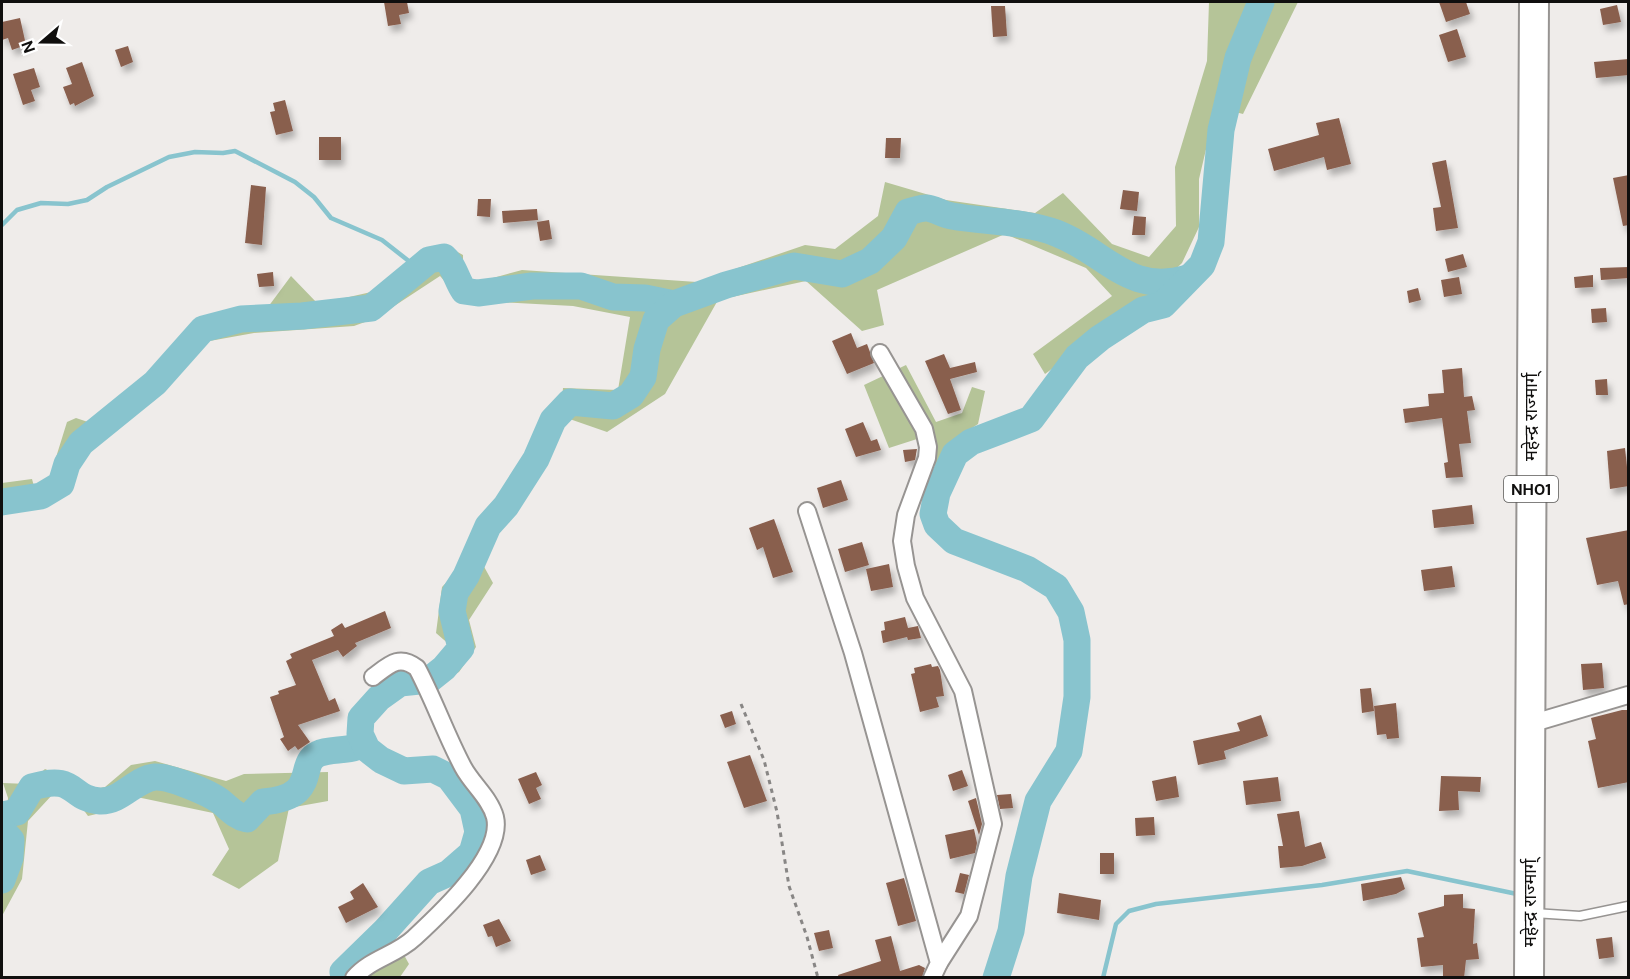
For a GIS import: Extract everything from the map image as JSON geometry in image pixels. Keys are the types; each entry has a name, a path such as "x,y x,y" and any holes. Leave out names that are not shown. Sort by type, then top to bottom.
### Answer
{"highway":[{"name":"महेन्द्र राज्मार्ग्","path":"1529,978 1534,2"}],"street":[{"path":"880,353 924,429 928,447 927,458 916,480 903,532 906,566 915,598 963,691 993,824 969,916 936,970"},
{"path":"807,511 853,652 936,970"},
{"path":"354,978 364,966 393,954 410,942 439,915 485,861 492,847 496,829 494,815 464,768 419,671 408,660 395,660 373,677"},
{"path":"1530,724 1629,695"}],"lane":[{"path":"1530,913 1580,916 1629,906"}],"path":[{"path":"741,704 764,760 777,812 789,886 807,936 818,978"}],"green space":[{"path":"1209,2 1298,2 1243,114 1216,107 1199,179 1199,227 1182,263 1142,302 1045,374 1033,354 1112,296 1086,268 1005,234 877,290 884,325 862,331 806,281 718,300 665,394 607,432 561,416 563,388 618,390 630,317 573,306 461,300 440,276 376,318 354,326 254,333 204,342 178,363 166,354 212,318 237,309 268,307 291,276 318,304 380,290 445,245 463,255 463,279 482,281 522,270 697,282 805,245 835,249 878,216 885,182 946,200 1035,213 1063,193 1112,244 1149,257 1176,226 1175,167 1207,61"},
{"path":"906,365 936,422 962,413 972,387 985,391 978,424 951,442 941,467 929,463 917,439 889,448 864,385"},
{"path":"76,418 94,424 99,434 85,446 82,460 60,492 53,467 67,422"},
{"path":"32,479 38,501 2,510 2,483"},
{"path":"476,552 493,583 469,620 476,647 459,672 438,682 427,667 451,646 436,633 442,587"},
{"path":"155,761 226,781 244,774 328,772 328,801 289,808 278,861 239,889 212,875 229,849 213,813 132,796 105,812 88,816 72,794 53,794 28,821 22,879 2,916 2,852 8,798 3,783 28,784 45,769 94,789 105,787 131,765"},
{"path":"404,955 409,964 400,977 360,978 367,970"}],"building":[{"path":"384,2 407,2 409,13 399,15 401,24 388,26"},
{"path":"1439,2 1466,2 1470,14 1446,22"},
{"path":"1617,5 1621,22 1603,25 1600,9"},
{"path":"991,6 1005,6 1007,36 993,37"},
{"path":"20,18 26,45 12,50 8,38 2,40 2,22"},
{"path":"1457,29 1466,57 1448,62 1439,35"},
{"path":"128,46 133,62 121,67 115,50"},
{"path":"1629,59 1629,75 1596,78 1594,62"},
{"path":"82,62 94,96 75,106 74,103 70,105 63,87 72,84 66,68"},
{"path":"34,68 40,87 31,90 35,101 23,105 13,74"},
{"path":"285,100 293,131 276,135 270,112 275,111 273,103"},
{"path":"1339,118 1351,164 1327,170 1324,157 1274,171 1268,149 1319,135 1316,123"},
{"path":"319,137 341,137 341,160 319,160"},
{"path":"886,138 901,138 900,158 885,158"},
{"path":"1446,160 1458,228 1436,231 1433,208 1441,207 1432,163"},
{"path":"1629,175 1629,225 1623,226 1613,178"},
{"path":"251,185 266,187 262,245 245,243"},
{"path":"1123,190 1139,192 1137,211 1120,209"},
{"path":"478,199 491,199 490,217 477,216"},
{"path":"537,209 538,220 503,223 502,211"},
{"path":"1134,216 1146,217 1145,235 1132,235"},
{"path":"549,220 552,239 540,241 537,222"},
{"path":"1463,254 1467,267 1448,272 1445,259"},
{"path":"1629,267 1629,278 1601,280 1600,268"},
{"path":"273,272 274,286 259,287 257,274"},
{"path":"1593,275 1593,287 1575,288 1574,277"},
{"path":"1459,277 1462,294 1444,297 1441,280"},
{"path":"1418,288 1421,300 1409,303 1407,291"},
{"path":"1606,308 1607,322 1592,323 1591,309"},
{"path":"851,333 857,348 867,344 874,363 847,374 832,341"},
{"path":"944,354 950,368 975,362 977,372 950,379 961,410 948,414 925,361"},
{"path":"1462,368 1464,397 1472,396 1475,410 1467,411 1471,443 1459,444 1463,477 1446,478 1444,463 1448,462 1442,418 1405,423 1403,409 1429,406 1428,394 1444,393 1442,370"},
{"path":"1607,379 1608,395 1596,395 1595,380"},
{"path":"863,422 871,441 877,439 881,450 856,457 845,429"},
{"path":"1625,448 1629,486 1610,489 1607,451"},
{"path":"917,449 915,460 905,462 903,450"},
{"path":"841,480 848,500 823,508 817,488"},
{"path":"1472,505 1474,524 1434,528 1432,510"},
{"path":"774,519 793,572 773,578 763,547 757,550 749,528"},
{"path":"1629,530 1629,604 1624,605 1618,581 1597,585 1586,538"},
{"path":"862,542 869,565 845,572 838,549"},
{"path":"889,564 893,587 871,591 866,569"},
{"path":"1452,566 1455,587 1424,591 1421,570"},
{"path":"385,611 391,628 355,643 357,646 343,657 338,650 312,660 329,701 335,698 340,711 298,725 310,742 298,750 295,746 288,751 280,739 284,737 270,697 279,694 278,691 296,685 286,661 292,658 290,654 334,636 331,630 342,623 345,628"},
{"path":"905,617 908,628 918,626 921,638 908,640 907,637 883,643 881,631 885,630 884,622"},
{"path":"1602,663 1604,688 1583,690 1581,664"},
{"path":"931,664 932,667 938,666 940,670 944,696 936,697 939,707 920,712 911,674 915,673 914,668"},
{"path":"1371,688 1374,711 1362,713 1360,689"},
{"path":"1396,703 1399,738 1387,739 1386,734 1377,735 1374,706"},
{"path":"1629,710 1629,782 1598,788 1588,741 1596,739 1591,718"},
{"path":"732,711 736,724 725,728 720,715"},
{"path":"1261,715 1268,736 1224,751 1226,759 1198,765 1193,741 1240,731 1237,723"},
{"path":"750,755 767,801 744,808 727,762"},
{"path":"962,770 968,786 953,791 948,775"},
{"path":"536,772 542,785 536,788 541,799 529,804 518,779"},
{"path":"1176,776 1179,797 1156,801 1152,781"},
{"path":"1441,776 1481,777 1480,792 1458,791 1459,810 1439,811"},
{"path":"1278,777 1281,801 1246,805 1243,781"},
{"path":"1011,794 1013,808 1000,809 997,795"},
{"path":"976,798 982,824 979,835 968,801"},
{"path":"1299,811 1305,847 1321,842 1326,858 1302,866 1280,868 1278,846 1283,846 1277,814"},
{"path":"1154,817 1155,835 1136,836 1135,818"},
{"path":"974,829 977,843 975,853 950,859 945,835"},
{"path":"1100,853 1114,853 1114,874 1100,874"},
{"path":"540,855 546,870 531,875 526,860"},
{"path":"960,873 969,875 964,894 955,892"},
{"path":"1401,877 1405,889 1396,894 1363,901 1361,884"},
{"path":"904,878 916,921 898,926 886,883"},
{"path":"363,883 378,907 346,923 338,907 354,899 350,892"},
{"path":"1059,893 1101,900 1099,920 1057,913"},
{"path":"1463,894 1463,908 1475,909 1473,944 1477,943 1479,959 1466,960 1464,978 1443,978 1443,965 1421,967 1417,938 1424,937 1418,913 1444,906 1444,895"},
{"path":"499,919 511,941 496,947 492,936 488,937 483,925"},
{"path":"829,930 833,948 819,951 814,933"},
{"path":"891,936 900,971 919,965 925,968 922,978 839,978 838,975 881,961 875,940"},
{"path":"1612,937 1614,957 1599,959 1596,939"}],"waterway":[{"path":"996,978 1011,931 1019,876 1038,801 1069,751 1077,697 1077,640 1071,612 1056,587 1027,569 954,541 937,525 933,514 937,493 955,454 971,442 1031,419 1077,357 1100,338 1143,310 1163,305 1202,265 1211,242 1221,130 1238,58 1261,2"},
{"path":"2,225 17,210 41,203 68,204 87,200 107,187 169,157 195,152 235,151 295,182 314,197 331,218 382,240 410,262 422,266"},
{"path":"344,978 343,972 385,931 429,882 449,873 472,853 478,832 473,809 449,777 433,769 404,771 381,760 367,749 360,734 361,718 379,698 400,683 429,680 444,668 461,648 452,611 455,593 466,576 488,526 506,506 536,459 553,420 570,402 613,406 631,395 643,377 647,349 656,320 674,304 726,285 794,266 842,274 870,261 894,238 908,212 926,208 965,218 1044,229 1074,241 1133,277 1167,282 1188,278"},
{"path":"2,502 41,496 61,484 67,464 81,443 155,383 203,329 241,319 302,316 371,308 429,260 444,257 451,265 464,291 478,293 532,286 581,286 613,297 645,298 674,304"},
{"path":"2,815 17,812 32,787 47,783 65,785 83,796 100,801 115,798 148,779 162,777 199,790 247,819 263,802 293,794 304,780 308,765 318,754 356,747 362,740"},
{"path":"2,830 11,840 10,858 2,880"},
{"path":"1103,978 1116,924 1129,911 1156,904 1322,885 1407,871 1517,894"}]}
